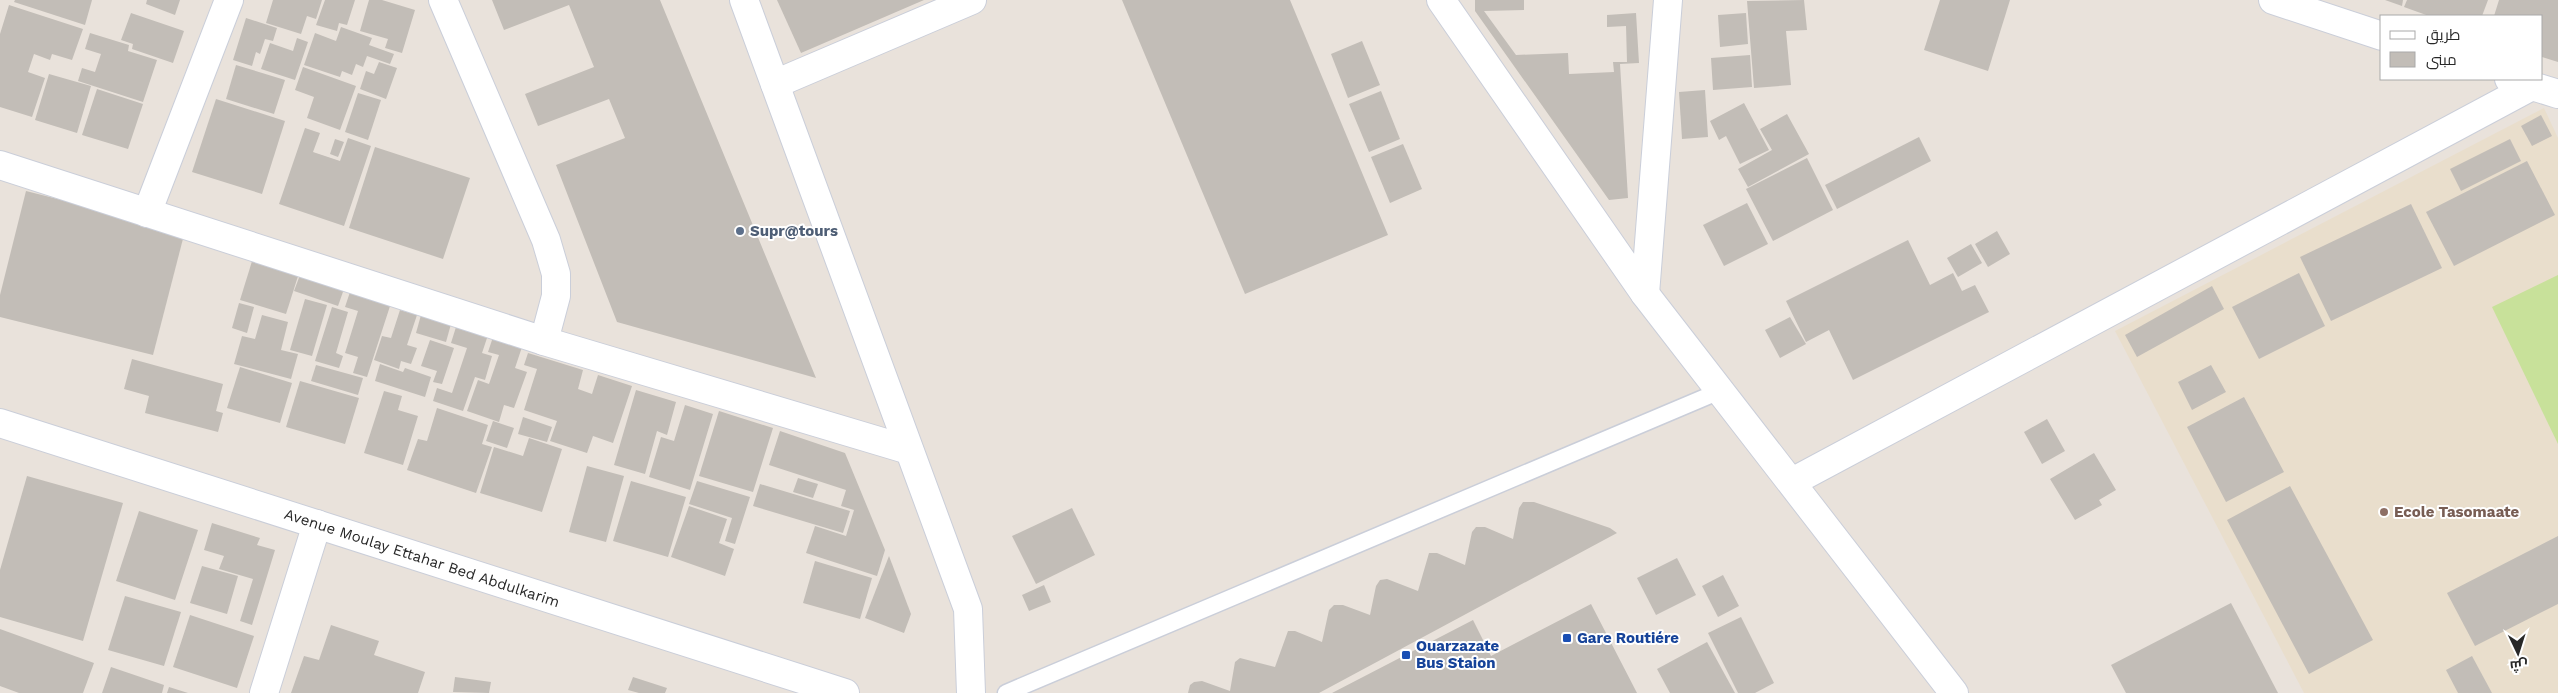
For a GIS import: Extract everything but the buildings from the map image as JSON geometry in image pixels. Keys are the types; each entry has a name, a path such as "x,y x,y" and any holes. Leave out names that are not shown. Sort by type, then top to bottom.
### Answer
{"street":[{"path":"147,213 229,0"},
{"path":"443,0 546,240 556,274 556,296 544,341"},
{"path":"744,0 968,609 971,693"},
{"path":"775,84 972,0"},
{"path":"1441,0 1645,294 1954,693"},
{"path":"1645,294 1668,0"},
{"path":"2273,0 2380,35"},
{"path":"1792,482 2520,82 2558,94"},
{"path":"0,165 544,341 909,450"},
{"name":"Avenue Moulay Ettahar Bed Abdulkarim","path":"0,423 845,693"},
{"path":"264,693 317,524"}],"lane":[{"path":"1006,693 1720,391"}],"shaded area":[{"name":"Ecole Tasomaate","path":"2544,108 2558,138 2558,693 2304,693 2115,331"}],"green space":[{"path":"2558,275 2558,444 2492,307"}],"place":[{"name":"Supr@tours","path":"740,231"},
{"name":"Ecole Tasomaate","path":"2384,512"},
{"name":"Gare Routiére","path":"1567,638"},
{"name":"Ouarzazate Bus Staion","path":"1406,655"}]}
